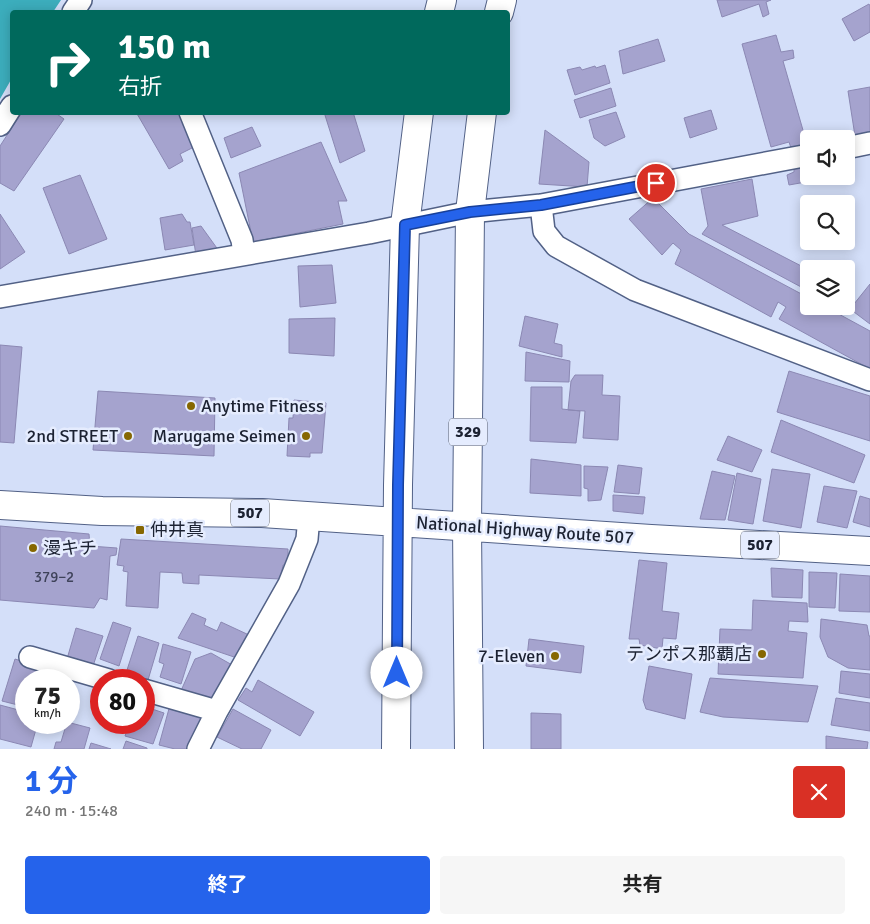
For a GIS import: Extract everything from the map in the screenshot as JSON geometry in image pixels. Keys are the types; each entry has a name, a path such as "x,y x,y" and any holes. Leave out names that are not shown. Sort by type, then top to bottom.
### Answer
{"highway":[{"path":"396,749 398,522 405,225 419,115"},
{"name":"329","path":"469,749 467,526 470,212 482,115"},
{"name":"National Highway Route 507","path":"0,505 102,511 253,513 870,551"}],"street":[{"path":"0,125 10,109"},
{"path":"191,115 242,240 244,254"},
{"path":"855,146 870,144"},
{"path":"0,297 369,233 470,212 541,205 800,157"},
{"path":"541,205 544,231 556,246 635,290 870,380"},
{"path":"198,749 217,711 289,584 307,539 309,516"},
{"path":"30,657 90,674"},
{"path":"155,693 217,711"}],"water":[{"path":"0,0 61,0 54,10 10,10 10,82 0,99"}],"building":[{"path":"717,0 771,0 766,2 769,14 763,17 759,4 722,17"},
{"path":"869,4 870,32 854,41 842,19"},
{"path":"776,35 781,52 793,50 794,58 783,61 803,130 800,130 800,146 791,148 789,142 771,147 742,44"},
{"path":"658,39 665,61 623,74 619,51"},
{"path":"605,65 610,83 575,95 567,70 580,67 582,70"},
{"path":"870,87 870,134 855,136 848,91"},
{"path":"611,88 616,106 580,118 574,100"},
{"path":"711,110 717,129 690,138 684,118"},
{"path":"616,112 625,137 605,146 594,138 589,120"},
{"path":"20,115 58,115 64,119 14,191 0,183 0,146"},
{"path":"138,115 188,115 200,144 180,154 183,161 169,169"},
{"path":"325,115 354,115 365,151 340,163"},
{"path":"252,127 261,146 231,158 224,138"},
{"path":"545,130 589,162 587,187 539,184"},
{"path":"321,142 347,201 338,201 343,224 253,242 239,173"},
{"path":"800,165 800,183 789,185 787,175 794,172 794,166"},
{"path":"80,175 107,239 69,254 43,188"},
{"path":"752,179 758,216 722,225 800,265 800,286 702,234 708,226 701,189"},
{"path":"653,198 689,234 800,293 800,315 841,315 870,331 870,369 779,319 786,307 778,302 771,317 675,264 681,250 673,243 662,255 629,219"},
{"path":"0,214 25,252 0,269"},
{"path":"182,214 187,222 190,222 194,245 165,250 160,218"},
{"path":"201,226 219,251 196,256 192,228"},
{"path":"332,265 336,303 300,307 298,266"},
{"path":"870,284 870,324 855,313 855,303"},
{"path":"525,316 558,324 554,343 562,345 562,357 519,346"},
{"path":"335,318 334,356 289,353 289,319"},
{"path":"0,345 22,347 14,443 0,442"},
{"path":"526,352 570,361 569,382 525,381"},
{"path":"789,371 870,396 870,441 777,412"},
{"path":"575,375 603,375 602,395 620,396 618,440 583,438 585,411 568,410 571,381"},
{"path":"531,387 562,387 562,409 580,411 576,443 530,441"},
{"path":"98,391 215,398 214,456 93,450"},
{"name":"Marugame Seimen","path":"294,400 326,403 322,453 310,453 310,457 287,456 289,418 293,418"},
{"path":"781,420 865,455 854,483 771,452"},
{"path":"728,436 762,450 752,472 717,460"},
{"path":"531,459 581,465 581,496 530,493"},
{"path":"618,465 642,468 639,494 614,492"},
{"path":"584,466 608,467 601,500 588,501 588,489 584,488"},
{"path":"772,469 810,474 801,528 763,521"},
{"path":"712,471 735,476 725,520 700,519"},
{"path":"737,473 761,479 753,524 728,520"},
{"path":"824,486 857,491 847,528 817,522"},
{"path":"613,495 645,497 643,514 613,511"},
{"path":"860,496 870,499 870,527 853,522"},
{"path":"0,526 89,534 90,546 117,548 116,555 110,556 107,600 100,598 94,608 0,600"},
{"path":"121,539 288,549 288,565 283,565 280,579 199,575 199,584 183,583 182,573 160,572 158,608 126,606 128,572 123,571 124,566 117,565"},
{"path":"639,560 667,563 662,611 679,613 676,639 663,638 662,649 640,645 639,639 629,639"},
{"path":"771,568 803,570 802,598 772,597"},
{"path":"809,572 837,573 835,608 809,607"},
{"path":"840,574 870,576 870,612 839,611"},
{"name":"テンポス那覇店","path":"753,600 807,603 808,622 789,621 788,631 807,633 803,678 718,674 720,629 752,630"},
{"path":"192,613 206,619 204,625 217,631 221,622 249,635 237,658 178,638"},
{"path":"821,619 867,625 870,636 870,670 848,668 828,657 820,637"},
{"path":"113,622 131,628 119,666 100,659"},
{"path":"76,628 103,636 93,666 67,659"},
{"path":"138,636 159,643 151,669 127,669"},
{"name":"7-Eleven","path":"529,639 584,646 581,673 526,666"},
{"path":"163,644 191,652 181,684 160,677 164,664 159,662"},
{"path":"211,653 234,666 214,703 180,693 195,659"},
{"path":"15,659 41,667 40,669 15,669 15,704 2,701"},
{"path":"649,666 692,674 685,719 646,709 643,700"},
{"path":"841,671 870,674 870,698 839,693"},
{"path":"710,678 818,686 808,722 723,717 700,712"},
{"path":"258,680 314,712 300,736 238,700 246,688 252,692"},
{"path":"836,698 870,703 870,731 831,725"},
{"path":"0,705 15,709 15,734 35,734 31,747 0,739"},
{"path":"170,705 205,717 188,749 175,749 159,745"},
{"path":"233,709 271,730 261,749 242,749 217,737"},
{"path":"155,710 164,713 153,744 125,736 126,734 155,734"},
{"path":"531,713 561,714 561,749 531,749"},
{"path":"80,725 90,728 84,749 54,749 56,742 61,742 63,734 80,734"},
{"path":"826,736 868,742 867,749 826,749"},
{"path":"126,741 147,748 147,749 123,749"},
{"path":"91,743 111,749 89,749"}],"place":[{"name":"Anytime Fitness","path":"191,406"},
{"name":"2nd STREET","path":"128,436"},
{"name":"Marugame Seimen","path":"306,436"},
{"name":"仲井真","path":"140,530"},
{"name":"漫キチ","path":"33,548"},
{"name":"テンポス那覇店","path":"762,654"},
{"name":"7-Eleven","path":"555,656"}],"route":[{"path":"397,673 398,485 405,225 470,212 541,205 656,183"}]}
